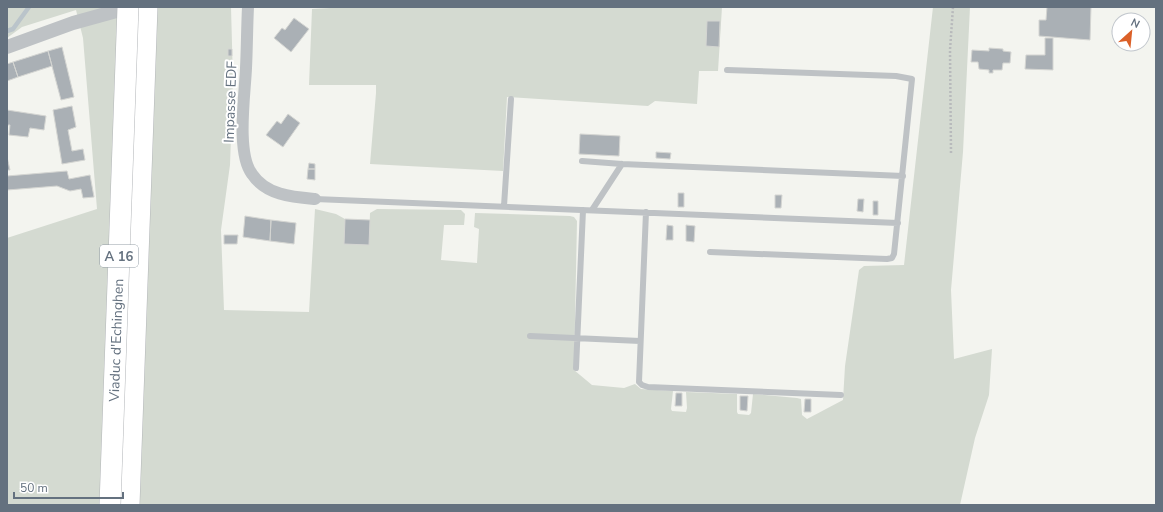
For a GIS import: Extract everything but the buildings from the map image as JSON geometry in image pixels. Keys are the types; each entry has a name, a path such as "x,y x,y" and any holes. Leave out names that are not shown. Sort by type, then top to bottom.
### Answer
{"highway":[{"name":"Viaduc d'Echinghen","path":"110,505 128,7"},
{"name":"Viaduc d'Echinghen","path":"129,505 146,7"}],"street":[{"path":"7,47 73,23 131,7"},
{"name":"Impasse EDF","path":"248,7 243,125 244,154 246,161 251,174 261,184 274,192 290,196 315,199"}],"lane":[{"path":"710,252 892,258 894,254 898,223 912,79 896,76 727,70"},
{"path":"504,206 511,99"},
{"path":"582,161 903,176"},
{"path":"592,210 622,164"},
{"path":"315,199 898,223"},
{"path":"576,368 583,210"},
{"path":"646,212 639,382 642,385 656,387 841,395"},
{"path":"530,336 640,341"}],"path":[{"path":"950,153 950,50 953,7"}],"shaded area":[{"path":"7,7 231,7 233,81 230,165 221,230 224,310 309,312 315,209 336,214 345,219 344,244 369,245 370,213 377,209 461,210 465,214 464,225 444,225 441,260 477,263 479,229 474,227 475,213 570,216 574,217 577,221 574,370 592,385 624,388 635,384 641,389 673,391 672,411 686,412 686,392 737,394 738,414 749,415 751,413 753,394 801,399 802,415 807,419 843,400 845,366 859,270 864,266 904,265 933,7 970,7 963,152 951,290 954,359 992,349 989,395 975,438 960,505 7,505 7,238 97,209 83,38 76,10 22,27 7,38"},
{"path":"349,7 722,7 718,71 699,71 697,104 655,101 648,106 507,97 503,171 370,164 376,85 309,85 312,9"}],"waterway":[{"path":"7,31 13,29 29,7"}]}
